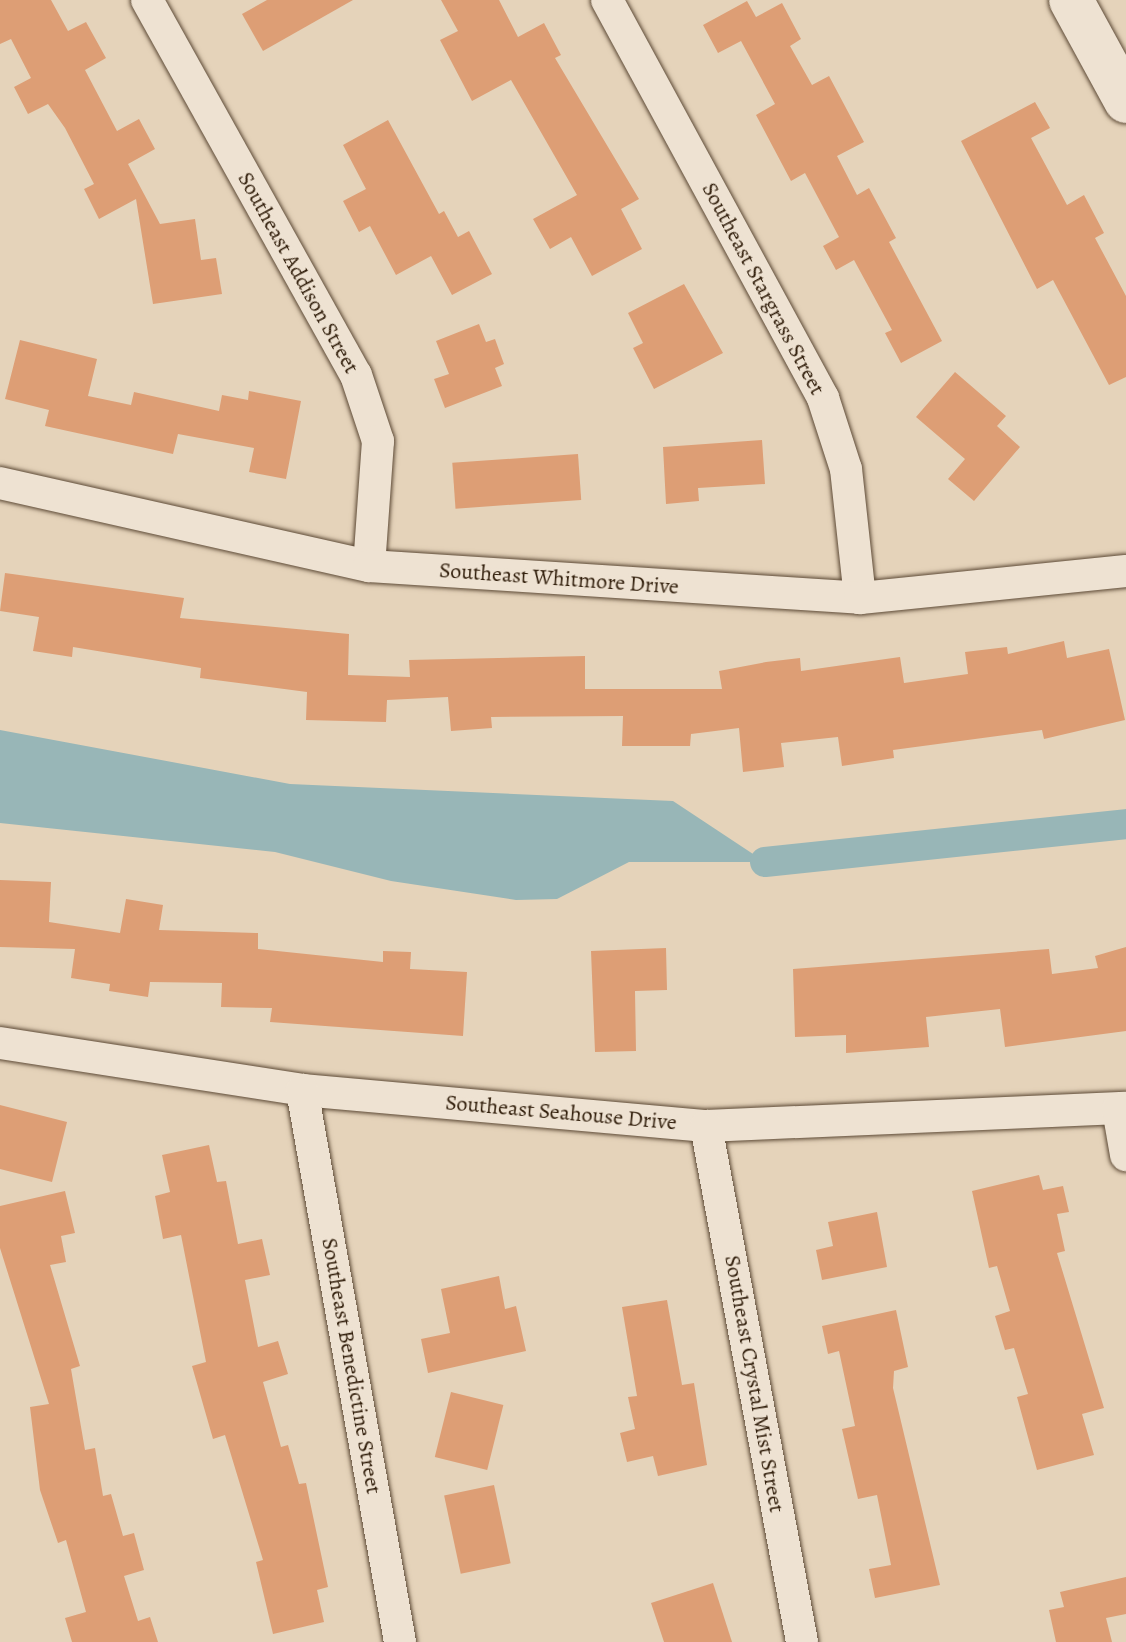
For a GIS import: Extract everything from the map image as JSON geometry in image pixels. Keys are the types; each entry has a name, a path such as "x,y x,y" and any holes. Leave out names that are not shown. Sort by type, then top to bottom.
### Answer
{"street":[{"name":"Southeast Addison Street","path":"147,0 356,375 378,441 369,566"},
{"name":"Southeast Stargrass Street","path":"607,0 823,398 846,469 860,598"},
{"path":"1071,0 1126,101"},
{"name":"Southeast Whitmore Drive","path":"0,483 369,566 860,598 1126,571"},
{"name":"Southeast Seahouse Drive","path":"0,1043 302,1090 706,1126 1122,1109"},
{"name":"Southeast Benedictine Street","path":"302,1090 400,1642"},
{"path":"1122,1109 1126,1155"},
{"name":"Southeast Crystal Mist Street","path":"706,1126 802,1642"}],"water":[{"path":"0,730 290,784 673,801 765,862 629,862 557,899 516,900 391,881 275,852 0,823"}],"building":[{"path":"0,0 51,0 68,31 86,22 106,58 85,70 117,131 139,119 155,149 128,164 160,224 195,219 201,260 216,258 222,294 153,304 136,199 99,219 84,189 94,184 65,128 48,104 28,114 14,87 31,78 11,39 0,44"},
{"path":"267,0 353,0 263,51 242,14"},
{"path":"441,0 499,0 518,37 544,23 561,55 555,58 639,199 621,209 642,249 592,276 571,237 550,249 533,219 577,195 511,80 472,101 440,40 458,31"},
{"path":"747,1 756,17 782,3 801,39 790,46 812,85 829,76 864,142 837,156 857,195 869,188 896,238 889,242 942,341 901,363 885,333 892,330 854,260 836,270 823,246 839,237 805,173 791,181 756,115 775,104 741,41 718,53 703,25"},
{"path":"1035,102 1050,128 1031,138 1067,205 1084,195 1104,233 1095,238 1126,296 1126,377 1109,385 1053,280 1037,289 961,141"},
{"path":"388,120 439,214 444,211 458,237 469,231 492,274 452,295 431,256 396,275 370,226 359,232 343,201 366,189 343,145"},
{"path":"684,284 723,353 654,389 633,348 643,343 628,313"},
{"path":"479,324 486,342 495,339 504,364 495,368 502,386 445,408 434,379 449,374 436,341"},
{"path":"20,340 97,359 88,396 131,405 134,392 219,411 222,395 248,400 249,391 301,401 286,479 249,472 254,448 178,434 173,454 45,426 49,410 5,399"},
{"path":"955,372 1006,416 997,426 1020,447 974,501 948,479 965,459 916,417"},
{"path":"762,440 765,484 698,488 699,501 666,504 663,447"},
{"path":"578,454 581,500 456,509 452,463"},
{"path":"5,573 184,598 180,618 349,634 348,675 410,677 409,660 585,656 585,689 722,689 719,671 766,662 800,658 801,671 900,657 904,683 968,674 965,652 1007,647 1008,654 1064,641 1067,658 1109,649 1125,720 1044,739 1042,730 893,750 894,758 842,766 838,737 781,743 784,767 743,772 739,728 691,734 690,746 622,746 623,716 491,717 492,728 451,731 448,697 387,700 386,722 306,720 307,692 200,678 201,668 73,647 72,657 33,651 39,617 0,611"},
{"path":"0,880 51,882 49,922 120,933 126,899 163,905 159,930 258,933 258,949 383,962 383,951 411,952 410,969 467,972 463,1036 270,1022 272,1008 221,1007 222,983 150,982 148,997 109,991 110,984 71,978 75,949 0,947"},
{"path":"1126,947 1126,1031 1005,1047 1000,1009 926,1017 929,1047 846,1053 846,1035 795,1037 793,969 1049,949 1052,974 1098,968 1095,956"},
{"path":"666,948 667,990 635,991 636,1051 595,1052 591,951"},
{"path":"0,1105 67,1122 52,1182 0,1169"},
{"path":"209,1145 217,1182 226,1181 238,1244 262,1239 270,1275 245,1280 258,1347 278,1341 288,1374 263,1382 281,1447 288,1445 299,1484 306,1483 328,1587 317,1590 324,1622 273,1634 256,1562 263,1560 225,1435 213,1439 192,1366 206,1362 181,1235 163,1239 155,1196 170,1192 162,1155"},
{"path":"1039,1175 1043,1190 1063,1186 1069,1212 1057,1214 1065,1251 1057,1253 1104,1408 1082,1414 1094,1455 1037,1470 1017,1397 1028,1394 1014,1348 1005,1350 995,1316 1010,1311 997,1266 989,1268 972,1191"},
{"path":"65,1191 75,1233 61,1236 66,1262 50,1265 80,1366 71,1369 85,1450 95,1448 103,1496 111,1494 123,1536 134,1533 144,1570 124,1576 138,1621 150,1617 158,1642 72,1642 65,1618 86,1612 66,1540 58,1543 40,1490 30,1407 49,1404 0,1248 0,1206"},
{"path":"877,1212 887,1267 822,1280 816,1250 833,1246 828,1222"},
{"path":"499,1276 505,1309 516,1306 526,1351 428,1373 421,1339 450,1333 441,1289"},
{"path":"667,1300 682,1385 694,1383 707,1465 658,1476 653,1456 627,1462 620,1433 635,1429 628,1397 637,1396 622,1307"},
{"path":"896,1310 908,1367 894,1371 893,1388 940,1585 875,1598 869,1569 891,1565 877,1495 858,1499 842,1429 855,1426 839,1351 828,1354 822,1326"},
{"path":"451,1392 503,1405 487,1470 435,1457"},
{"path":"494,1485 511,1563 461,1574 444,1496"},
{"path":"1126,1577 1126,1614 1106,1618 1112,1642 1056,1642 1049,1610 1064,1607 1060,1592"},
{"path":"713,1583 732,1642 664,1642 651,1603"}],"waterway":[{"path":"765,862 1126,824"}]}
